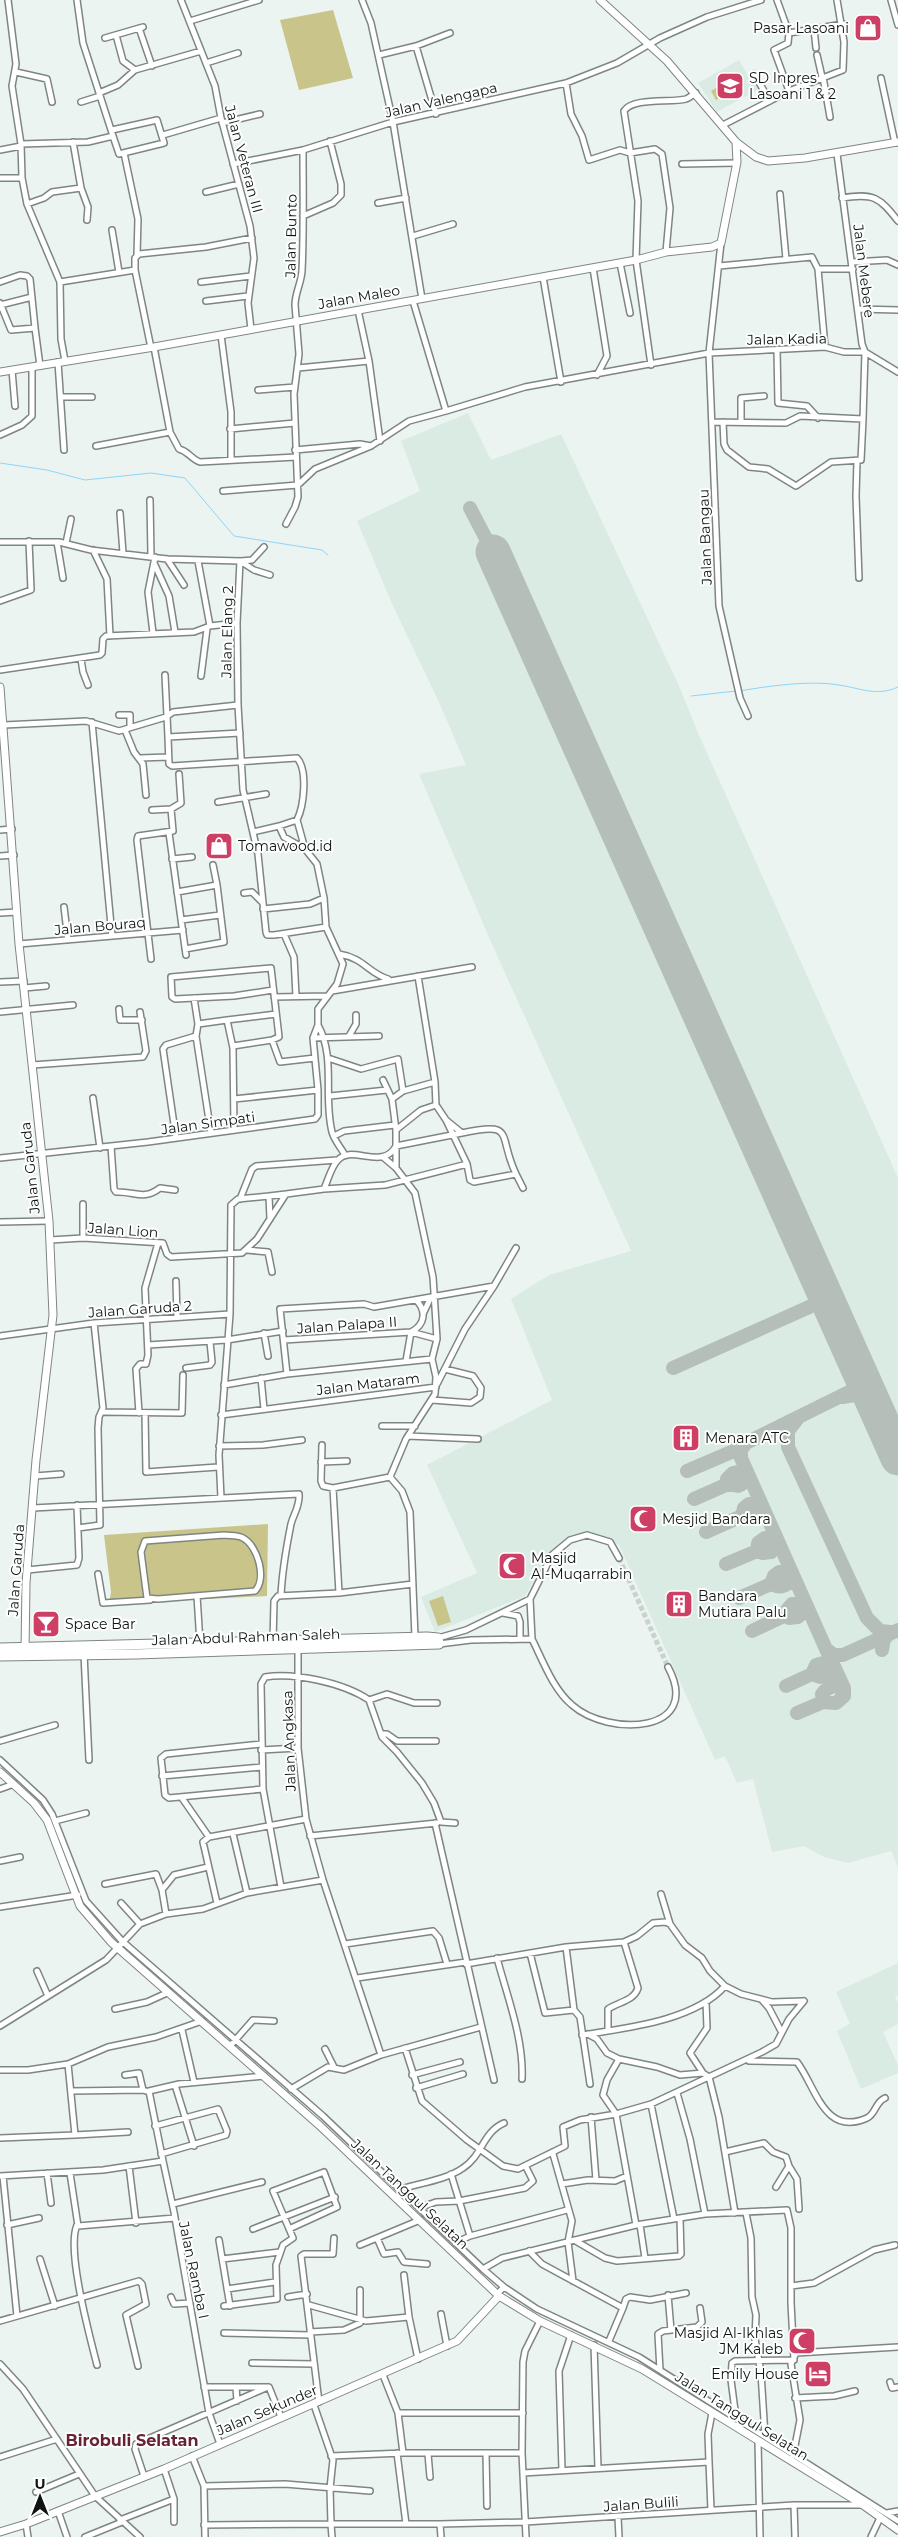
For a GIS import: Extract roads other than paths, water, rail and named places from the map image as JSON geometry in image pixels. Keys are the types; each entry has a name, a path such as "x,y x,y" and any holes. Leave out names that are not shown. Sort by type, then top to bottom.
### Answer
{"highway":[{"name":"Jalan Abdul Rahman Saleh","path":"0,1656 25,1651 298,1649 415,1638 438,1641"},
{"name":"Jalan Abdul Rahman Saleh","path":"0,1648 84,1654 200,1644 273,1642 337,1644 438,1641"}],"street":[{"path":"8,0 16,72 12,86 21,145 22,178 27,204 60,282 61,398 64,450"},
{"path":"0,150 21,145 88,142 113,133 156,120 163,136 163,144 118,154 113,133 84,43 77,0"},
{"name":"Jalan Veteran III","path":"182,0 215,86 221,121 252,238 254,258 248,296 251,329"},
{"path":"190,21 259,0"},
{"path":"362,0 371,23 393,122 422,299"},
{"path":"600,0 650,45 696,92 736,142 750,154 762,160 772,161 837,154 896,142 881,78"},
{"name":"Jalan Valengapa","path":"233,164 304,150 393,122 436,114 566,83 617,63 707,17 761,0"},
{"path":"777,0 788,32 788,43 774,50 789,91"},
{"path":"723,125 789,91 843,70 842,24 837,0"},
{"path":"892,0 898,25"},
{"path":"788,32 842,24"},
{"path":"105,38 141,28 152,66"},
{"path":"814,29 816,48"},
{"path":"379,55 416,46 450,33"},
{"path":"116,35 123,61 135,70"},
{"path":"416,46 436,114"},
{"path":"80,102 100,95 118,85 135,70 201,51"},
{"path":"206,63 238,53"},
{"path":"817,55 830,117"},
{"path":"16,72 47,79 52,102"},
{"path":"754,74 770,101"},
{"path":"566,83 571,114 582,136 588,159 620,150 630,153 655,149 662,154 670,208 666,252"},
{"path":"651,365 636,260 638,201 624,117 625,108 661,100 686,99 696,92"},
{"path":"163,136 221,121 260,114"},
{"path":"303,216 333,203 342,195 330,141"},
{"path":"73,142 81,188 88,207 87,220"},
{"name":"Jalan Bangau","path":"736,142 737,162 721,243 709,353 720,606 740,698 748,716"},
{"name":"Jalan Bunto","path":"286,524 295,507 298,485 295,450 295,386 298,368 295,297 302,278 304,150"},
{"path":"124,154 138,218 135,270 170,432 176,447 187,452 194,460 203,462 296,457"},
{"path":"682,164 737,162 750,154"},
{"name":"Jalan Mebere","path":"837,154 861,338 865,352 861,459 857,461 856,496 859,578"},
{"path":"0,178 22,178"},
{"path":"206,192 239,184"},
{"path":"27,204 44,198 52,192 81,188"},
{"path":"780,194 786,259"},
{"path":"842,198 860,195 875,197 884,204 898,221"},
{"path":"378,203 406,198"},
{"path":"413,236 453,224"},
{"path":"112,230 119,272"},
{"path":"137,255 206,247 252,238"},
{"name":"Jalan Maleo","path":"0,372 413,301 636,260 666,252 712,247 721,243"},
{"path":"719,266 811,256 818,269 825,347"},
{"path":"852,262 887,260 898,265"},
{"path":"620,263 630,313"},
{"path":"593,268 607,356 597,375"},
{"path":"818,269 853,269"},
{"path":"60,282 135,270"},
{"path":"0,282 20,275 27,276 30,279 34,328 40,366"},
{"path":"201,282 251,276"},
{"path":"543,277 560,382"},
{"path":"206,301 248,296"},
{"path":"32,297 0,304 11,330 34,328"},
{"path":"413,301 446,411"},
{"path":"858,309 898,310"},
{"path":"358,310 369,361 380,441"},
{"path":"221,335 231,412 231,459"},
{"name":"Jalan Kadia","path":"709,353 825,347 844,352 865,352"},
{"path":"777,349 778,403 807,406 818,418"},
{"path":"865,352 898,372"},
{"path":"223,492 298,485 315,469 371,446 409,421 525,387 709,353"},
{"path":"298,368 369,361"},
{"path":"0,435 22,425 32,416 32,367"},
{"path":"12,370 15,406"},
{"path":"258,390 280,390 295,386"},
{"path":"740,422 741,398 764,396"},
{"path":"61,398 92,397"},
{"path":"712,422 786,423 796,416 862,419"},
{"path":"723,422 724,444 727,450 750,468 768,469 794,486 831,462 857,461"},
{"path":"230,429 295,423"},
{"path":"96,446 170,432"},
{"path":"295,450 360,444 371,446"},
{"path":"150,500 154,563 169,596 175,632"},
{"path":"120,513 123,553"},
{"path":"66,543 71,519"},
{"path":"0,601 31,590 29,541"},
{"path":"0,542 57,542 93,550 198,561 252,560 264,547"},
{"path":"57,542 63,578"},
{"path":"93,550 107,579 110,636"},
{"path":"167,559 184,585"},
{"path":"198,561 208,628 201,676"},
{"path":"240,561 254,570 270,575"},
{"name":"Jalan Elang 2","path":"240,561 237,623 238,706 244,798 258,854 266,932 267,934 274,935 284,934"},
{"path":"153,633 148,592 154,563"},
{"path":"0,670 81,659 101,654 103,639 110,636 194,632 237,623"},
{"path":"81,659 82,670 88,685"},
{"path":"165,675 169,764 172,766 299,759 303,796 297,820 305,849"},
{"name":"Jalan Garuda","path":"0,687 14,855 19,944 50,1240 53,1328 32,1508 27,1570 25,1651"},
{"path":"4,725 92,722 113,730 125,730 166,717 173,712 238,706"},
{"path":"119,715 130,715 130,727"},
{"path":"92,722 112,936"},
{"path":"125,730 134,752 143,764 146,795"},
{"path":"168,737 240,734"},
{"path":"140,758 168,757"},
{"path":"152,810 171,808 180,803 179,774"},
{"path":"0,779 8,778"},
{"path":"218,802 266,794"},
{"path":"151,959 137,840 138,836 173,831 171,808"},
{"path":"253,832 297,820"},
{"path":"279,826 284,837 305,849 317,864 324,898 326,928 339,954 343,970 330,994 318,1009"},
{"path":"0,830 12,829"},
{"path":"169,833 185,952 224,942 214,865"},
{"path":"0,856 14,855"},
{"path":"172,860 192,857"},
{"path":"177,892 217,885"},
{"path":"244,893 252,892 262,902"},
{"path":"263,909 310,904 324,898"},
{"path":"64,907 68,940"},
{"path":"0,913 17,912"},
{"path":"182,920 220,915"},
{"path":"296,996 294,957 284,934 326,928"},
{"name":"Jalan Bouraq","path":"19,944 183,930"},
{"path":"339,954 356,958 373,972 391,980"},
{"path":"233,1046 272,1040 279,1037 274,997 270,967 171,977 173,999 273,990"},
{"path":"274,997 330,994 391,980 472,967"},
{"path":"418,976 435,1082 436,1105 446,1120 467,1164 470,1180 474,1182 516,1174"},
{"path":"0,982 46,986"},
{"path":"314,996 318,1009"},
{"path":"194,998 198,1024 196,1036 211,1133"},
{"path":"0,1012 72,1006"},
{"path":"119,1008 120,1020 142,1020"},
{"name":"Jalan Simpati","path":"0,1158 100,1148 315,1119 318,1115 318,1090 313,1038 318,1025 318,1009"},
{"path":"32,1065 143,1057 146,1051 140,1012"},
{"path":"198,1024 276,1014"},
{"path":"349,1036 356,1024 356,1015"},
{"path":"227,1020 233,1046 234,1130"},
{"path":"318,1025 324,1037 328,1058 331,1124 334,1136 345,1155"},
{"path":"176,1138 162,1052 166,1045 196,1036"},
{"path":"313,1038 379,1036"},
{"path":"272,1040 280,1062 315,1058"},
{"path":"328,1058 361,1069 398,1059 403,1091"},
{"path":"383,1080 392,1099 396,1128 396,1168"},
{"path":"392,1099 403,1091 435,1082"},
{"path":"234,1098 318,1090"},
{"path":"330,1096 387,1090"},
{"path":"93,1098 100,1148"},
{"path":"334,1136 344,1131 396,1128 421,1110 436,1105"},
{"path":"446,1120 462,1133"},
{"path":"240,1199 252,1169 256,1166 337,1160 345,1155 383,1157 394,1150 396,1146 493,1128 501,1130 505,1136 507,1155 523,1188"},
{"path":"111,1146 114,1189 116,1192 130,1192 144,1196 154,1193 160,1188 174,1190"},
{"path":"383,1157 396,1168 412,1188 417,1201 433,1297 437,1339 432,1359 436,1387"},
{"path":"324,1189 337,1160"},
{"path":"221,1498 218,1467 230,1314 230,1254 232,1205 234,1201 324,1189 385,1185 467,1164"},
{"path":"247,1250 270,1220 286,1194"},
{"path":"269,1196 270,1220"},
{"path":"83,1204 83,1238"},
{"path":"0,1222 48,1221"},
{"name":"Jalan Lion","path":"50,1240 83,1238 158,1243 164,1244 167,1254 171,1257 230,1254 247,1250"},
{"path":"158,1243 145,1288 148,1362 137,1366 136,1370 142,1413 146,1472 218,1467"},
{"path":"436,1387 466,1329 516,1248"},
{"path":"247,1250 268,1252 272,1272"},
{"path":"176,1282 177,1317"},
{"path":"288,1374 279,1311 282,1308 364,1304 374,1307 494,1286"},
{"path":"406,1361 411,1332 421,1326 423,1315 433,1297"},
{"path":"416,1300 420,1305 423,1315"},
{"name":"Jalan Garuda 2","path":"0,1336 94,1323 230,1314"},
{"path":"78,1528 100,1526 99,1417 103,1412 94,1323"},
{"path":"148,1345 210,1342 282,1331"},
{"name":"Jalan Palapa II","path":"284,1340 411,1332 437,1339"},
{"path":"264,1333 268,1356"},
{"path":"186,1368 210,1365 212,1362 210,1342"},
{"path":"224,1385 288,1374 432,1359"},
{"path":"432,1400 471,1403 480,1397 481,1388 473,1376 445,1368"},
{"path":"103,1412 182,1413 183,1375"},
{"path":"261,1378 264,1408"},
{"name":"Jalan Mataram","path":"221,1415 436,1387 432,1400 408,1436 390,1477"},
{"path":"382,1426 415,1426"},
{"path":"408,1436 478,1438"},
{"path":"219,1446 263,1445 302,1440"},
{"path":"322,1445 321,1484 333,1488 390,1477 402,1491 410,1512 415,1638"},
{"path":"321,1462 347,1461"},
{"path":"35,1476 61,1474"},
{"path":"333,1488 339,1593"},
{"path":"32,1508 298,1494 298,1506 292,1522 282,1569 280,1596"},
{"path":"27,1570 74,1567 79,1562 77,1505"},
{"path":"619,1558 610,1542 586,1535 570,1540 552,1555 530,1599 532,1639 564,1698 586,1716 612,1724 637,1725 660,1719 669,1712 677,1697 677,1690 668,1667"},
{"path":"98,1574 103,1603 153,1600 255,1591 260,1581 259,1563 251,1544 238,1536 145,1541 141,1552 144,1593 147,1598 153,1600"},
{"path":"273,1642 274,1600 280,1596 339,1593 413,1584"},
{"path":"196,1596 200,1644"},
{"name":"Jalan Abdul Rahman Saleh","path":"438,1641 466,1630 530,1599"},
{"path":"502,1613 518,1616 520,1639"},
{"name":"Jalan Abdul Rahman Saleh","path":"438,1641 532,1639"},
{"name":"Jalan Angkasa","path":"298,1649 298,1748 306,1819 323,1880 381,2055"},
{"path":"84,1654 89,1760"},
{"name":"Jalan Angkasa","path":"280,1888 263,1789 261,1680 268,1677 298,1676 352,1692 369,1700"},
{"path":"437,1702 414,1703 387,1694 369,1700 381,1734 422,1783 434,1803 466,1963 494,2080"},
{"path":"0,1741 55,1725"},
{"path":"381,1734 387,1734 397,1741 436,1741"},
{"path":"392,1746 397,1741"},
{"path":"261,1744 162,1755 160,1758 166,1797 182,1798 263,1789"},
{"path":"261,1750 298,1748"},
{"name":"Jalan Tanggul Selatan","path":"0,1760 43,1800 55,1821 85,1912 171,1994 264,2076 500,2292 540,2321 642,2369 883,2515 898,2530"},
{"path":"162,1776 262,1767"},
{"name":"Jalan Tanggul Selatan","path":"0,1772 34,1803 47,1820 79,1894"},
{"path":"0,1789 14,1784"},
{"path":"182,1798 210,1837"},
{"path":"55,1821 86,1813"},
{"path":"217,1903 203,1842 210,1837 306,1819"},
{"path":"310,1836 438,1823 455,1823"},
{"path":"233,1834 247,1893"},
{"path":"0,1861 20,1857"},
{"path":"162,1890 174,1875 208,1867"},
{"path":"105,1884 155,1874 162,1890 166,1914"},
{"path":"0,2026 106,1960 119,1943 140,1924 166,1914 203,1908 247,1893 323,1880"},
{"path":"0,1907 79,1894"},
{"path":"405,2048 416,2088 422,2102 481,2150 505,2167 516,2170 553,2154 565,2146 562,2126 591,2117 616,2114 651,2104 709,2076 746,2061 776,2044 781,2031 804,2001 788,2003 762,2000 725,1986 710,1971 702,1958 685,1945 670,1924 661,1894"},
{"path":"121,1903 140,1924"},
{"path":"357,1978 447,1964 624,1942 637,1936 653,1923 670,1924"},
{"path":"345,1944 433,1931 439,1938 447,1964"},
{"path":"600,2044 606,2031 608,2009 630,1998 638,1988 624,1942"},
{"name":"Jalan Tanggul Selatan","path":"119,1943 179,1990 291,2089 401,2190 483,2269 500,2292 608,2341 660,2370 765,2436 792,2459 863,2505 898,2520"},
{"path":"566,1948 574,2010 580,2017 585,2035 590,2084"},
{"path":"530,1953 545,2013 574,2010"},
{"path":"497,1958 518,2041 522,2079"},
{"path":"37,1971 48,1996"},
{"path":"585,2035 661,2020 706,2002 717,1995 725,1986"},
{"path":"115,2009 147,2002 179,1990"},
{"path":"762,2000 769,2008 781,2031"},
{"path":"706,2002 707,2028 690,2053 703,2072 709,2076 719,2117 735,2214"},
{"path":"230,2046 253,2020 274,2021"},
{"path":"0,2070 28,2070 68,2064 108,2047 182,2030 202,2021"},
{"path":"291,2089 325,2068 334,2067 344,2070 381,2055 481,2027"},
{"path":"182,2030 194,2082"},
{"path":"585,2035 600,2044 607,2053 619,2059 657,2067 680,2075 703,2072"},
{"path":"325,2049 334,2067"},
{"path":"619,2059 607,2080 603,2095 616,2114 645,2258"},
{"path":"746,2061 798,2062 810,2082 814,2096 835,2119 842,2123 851,2123 868,2118 872,2115 877,2103 884,2098"},
{"path":"412,2075 460,2062"},
{"path":"68,2064 75,2135"},
{"path":"125,2075 139,2073 146,2090 156,2126 175,2218"},
{"path":"416,2088 463,2074"},
{"path":"72,2091 146,2090 194,2082 264,2076"},
{"path":"175,2085 194,2146"},
{"path":"676,2093 690,2139 705,2214"},
{"path":"574,2240 605,2258 617,2261 681,2256 677,2219 651,2104"},
{"path":"156,2126 218,2109 227,2131 226,2135 162,2154"},
{"path":"591,2117 596,2180"},
{"path":"401,2190 464,2168 481,2150 489,2132 504,2123"},
{"path":"0,2138 128,2132"},
{"path":"725,2152 764,2144 772,2151 786,2157 797,2179 799,2209"},
{"path":"553,2154 572,2223 568,2242 573,2281"},
{"path":"17,2316 2,2176 70,2173 163,2160"},
{"path":"129,2166 136,2223"},
{"path":"776,2187 789,2166"},
{"path":"419,2208 436,2202 459,2201 528,2187 533,2181 526,2167"},
{"path":"219,2240 227,2289 227,2306 277,2299 275,2282 280,2252 286,2242 292,2239 290,2229 274,2192 322,2172 335,2197 336,2208 290,2229"},
{"path":"47,2173 51,2203"},
{"path":"70,2173 77,2225 74,2243 82,2298 97,2365"},
{"path":"451,2174 470,2236"},
{"path":"562,2184 596,2180 615,2182 627,2176"},
{"path":"173,2204 262,2182"},
{"path":"253,2229 335,2197"},
{"path":"455,2243 470,2236 567,2210"},
{"path":"483,2269 502,2258 638,2225 705,2214 787,2210 791,2228 794,2360"},
{"path":"746,2213 751,2238 752,2297 756,2314 755,2339 759,2360 765,2436"},
{"path":"7,2225 39,2218"},
{"name":"Jalan Ramba I","path":"77,2225 136,2223 175,2218 196,2332 208,2413 220,2444"},
{"path":"360,2245 420,2220"},
{"path":"332,2537 330,2488 333,2463 316,2403 309,2305 301,2256 333,2254 334,2238"},
{"path":"377,2238 384,2254 398,2252 404,2262 427,2264"},
{"path":"791,2286 814,2283 874,2250 895,2245"},
{"path":"529,2251 542,2264 623,2308"},
{"path":"222,2259 280,2252"},
{"path":"40,2259 55,2306"},
{"path":"404,2276 409,2317 418,2359"},
{"path":"0,2321 136,2282 142,2282 145,2305 128,2312 126,2315 138,2366"},
{"path":"227,2289 275,2282"},
{"path":"360,2290 362,2320"},
{"name":"Jalan Sekunder","path":"0,2532 26,2524 164,2469 447,2346 466,2334 500,2292"},
{"path":"608,2341 628,2297 650,2300 686,2293"},
{"path":"288,2297 307,2294"},
{"path":"668,2295 671,2330"},
{"path":"171,2296 174,2304 190,2303"},
{"path":"309,2305 370,2322 409,2317"},
{"path":"660,2370 658,2334 699,2326 702,2320 700,2308"},
{"path":"441,2314 447,2346"},
{"name":"Jalan Ramba I","path":"224,2333 310,2333 344,2330 362,2320"},
{"path":"526,2537 522,2453 524,2356 540,2321"},
{"path":"562,2470 559,2371 571,2335"},
{"path":"594,2345 598,2468"},
{"path":"792,2459 800,2420 790,2364 794,2360 796,2353 898,2347"},
{"path":"736,2418 731,2380 732,2363 735,2360 794,2360"},
{"path":"0,2364 12,2375 95,2496 140,2537"},
{"path":"252,2364 314,2364"},
{"path":"383,2375 398,2413 406,2524"},
{"path":"890,2382 892,2388 898,2387"},
{"path":"204,2387 268,2386"},
{"path":"144,2476 135,2449 136,2444 238,2401 268,2386"},
{"path":"268,2386 282,2417"},
{"path":"236,2387 238,2401"},
{"path":"795,2398 834,2396 855,2391"},
{"path":"398,2413 523,2413"},
{"path":"711,2510 708,2434 712,2413"},
{"path":"0,2457 57,2439"},
{"path":"758,2441 760,2537"},
{"path":"331,2456 400,2453 522,2453"},
{"path":"486,2453 486,2506"},
{"path":"428,2454 430,2477"},
{"path":"192,2456 204,2486 204,2537"},
{"path":"523,2473 709,2462"},
{"path":"164,2469 174,2499 174,2522"},
{"path":"36,2492 79,2474"},
{"path":"204,2486 267,2484 370,2491"},
{"path":"85,2537 174,2499"},
{"name":"Jalan Bulili","path":"204,2525 525,2522 759,2506 863,2505"},
{"path":"794,2506 795,2537"},
{"path":"58,2511 67,2537"},
{"path":"871,2537 883,2515 898,2511"},
{"path":"618,2517 619,2537"},
{"path":"26,2524 28,2537"},
{"path":"440,2524 441,2537"}],"waterway":[{"path":"0,463 47,470 85,480 151,473 185,478 234,536 322,550 328,555"},
{"path":"740,691 803,683 847,686 876,692 898,687"},
{"path":"691,696 736,691"}],"tunnel":[{"path":"619,1558 668,1667"}],"place":[{"name":"Pasar Lasoani","path":"868,28"},
{"name":"SD Inpres Lasoani 1 & 2","path":"730,86"},
{"name":"Tomawood.id","path":"219,846"},
{"name":"Menara ATC","path":"686,1438"},
{"name":"Mesjid Bandara","path":"643,1519"},
{"name":"Masjid Al-Muqarrabin","path":"512,1566"},
{"name":"Bandara Mutiara Palu","path":"679,1604"},
{"name":"Space Bar","path":"46,1624"},
{"name":"Masjid Al-Ikhlas JM Kaleb","path":"802,2341"},
{"name":"Emily House","path":"818,2374"}],"district":[{"name":"Birobuli Selatan","path":"132,2440"}]}
